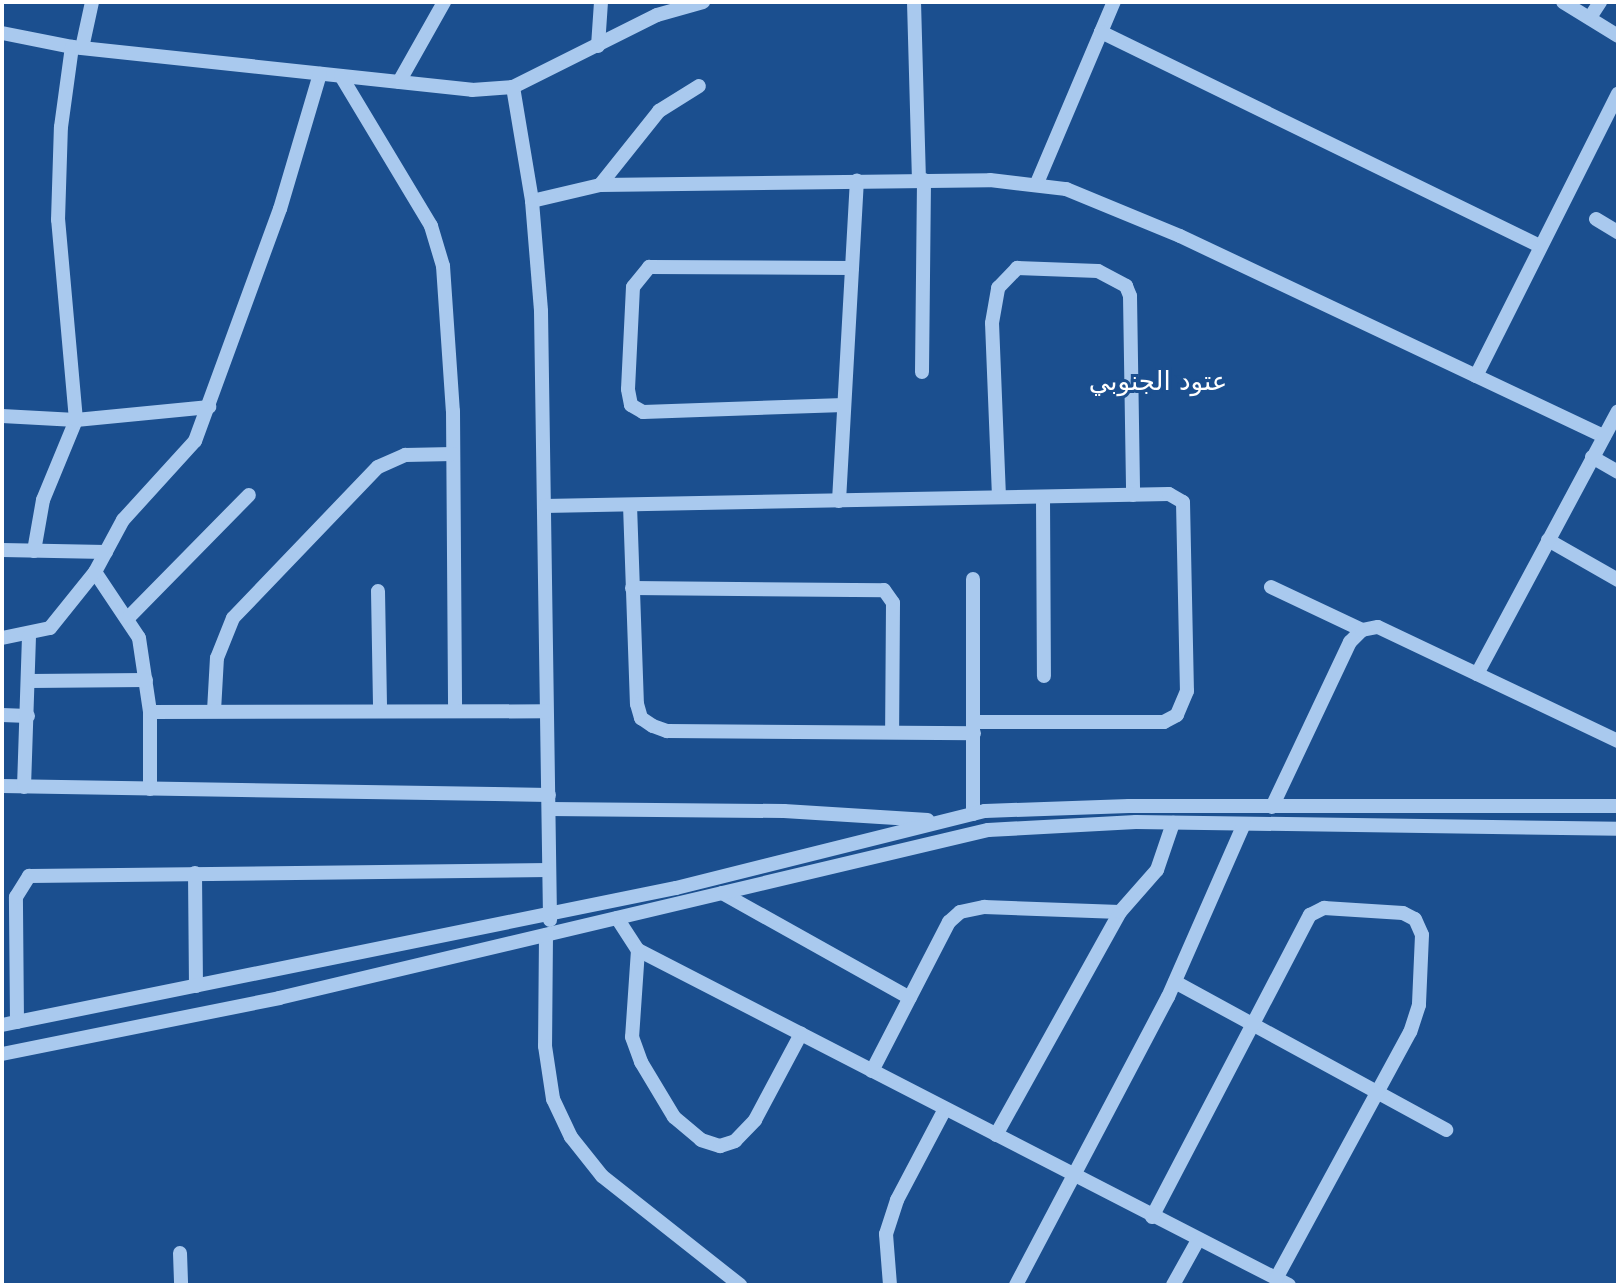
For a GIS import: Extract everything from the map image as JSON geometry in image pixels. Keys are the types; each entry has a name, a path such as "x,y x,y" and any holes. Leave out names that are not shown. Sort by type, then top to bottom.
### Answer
{"street":[{"path":"34,551 43,500 76,420 58,220 61,127 77,47 92,2"},
{"path":"399,82 444,2"},
{"path":"598,46 601,2"},
{"path":"2,33 77,47 472,90 513,87 657,15 703,2"},
{"path":"914,2 922,180 922,372"},
{"path":"1037,183 1114,2"},
{"path":"1563,2 1591,16 1618,36"},
{"path":"1591,16 1600,2"},
{"path":"1101,32 1539,246"},
{"path":"2,638 29,636 50,628 95,572 123,520 195,441 280,209 320,74"},
{"path":"341,76 431,226 443,266 453,454 455,711"},
{"path":"600,185 659,111 699,86"},
{"path":"513,87 532,201 541,311 550,914 545,1046 553,1099 571,1137 602,1176 740,1285"},
{"path":"1476,376 1618,94"},
{"path":"532,201 600,185 922,180 1037,183 1103,201 1604,436"},
{"path":"839,501 857,181"},
{"path":"1596,219 1618,232"},
{"path":"844,405 643,412 631,405 628,389 633,287 649,267 852,268"},
{"path":"999,497 992,323 998,288 1017,268 1098,271 1126,286 1130,296 1133,495"},
{"path":"2,416 76,420 209,407"},
{"path":"1477,674 1618,411"},
{"path":"214,711 217,658 233,618 378,467 405,455 453,454"},
{"path":"1592,457 1618,472"},
{"path":"544,506 1169,494 1183,502 1187,691 1177,715 1164,722 892,732 667,731 641,718 637,704 630,505"},
{"path":"129,617 249,495"},
{"path":"1043,497 1044,676"},
{"path":"1548,540 1618,580"},
{"path":"2,550 106,552"},
{"path":"95,572 129,617 139,638 150,712 150,789"},
{"path":"973,579 973,814"},
{"path":"1271,587 1362,630"},
{"path":"632,588 884,590 893,603 892,732"},
{"path":"378,591 380,711"},
{"path":"1272,807 1350,642 1362,630 1378,627 1618,741"},
{"path":"24,787 29,636"},
{"path":"29,681 146,680"},
{"path":"150,712 546,711"},
{"path":"2,715 28,716"},
{"path":"2,786 549,802 943,821"},
{"path":"549,870 29,876 16,897 10,1024 550,914 973,814 1129,806 1618,806"},
{"path":"996,1135 1120,912 1157,870 1173,823"},
{"path":"2,1054 279,998 988,830 1173,823 1618,829"},
{"path":"1016,1285 1175,982 1244,824"},
{"path":"195,873 196,986"},
{"path":"722,893 910,998"},
{"path":"872,1071 949,922 960,912 984,907 1120,912"},
{"path":"617,918 638,950 1152,1217 1282,1282 1381,1094 1419,1005 1422,935 1415,919 1403,913 1324,908 1310,915 1256,1026 1152,1217"},
{"path":"638,950 632,1037 654,1091 701,1140 720,1146 735,1141 755,1120 801,1034"},
{"path":"1175,982 1446,1130"},
{"path":"890,1285 886,1234 893,1211 945,1109"},
{"path":"1173,1285 1198,1240"},
{"path":"180,1253 181,1285"}],"district":[{"name":"عتود الجنوبي","path":"1158,382"}]}
